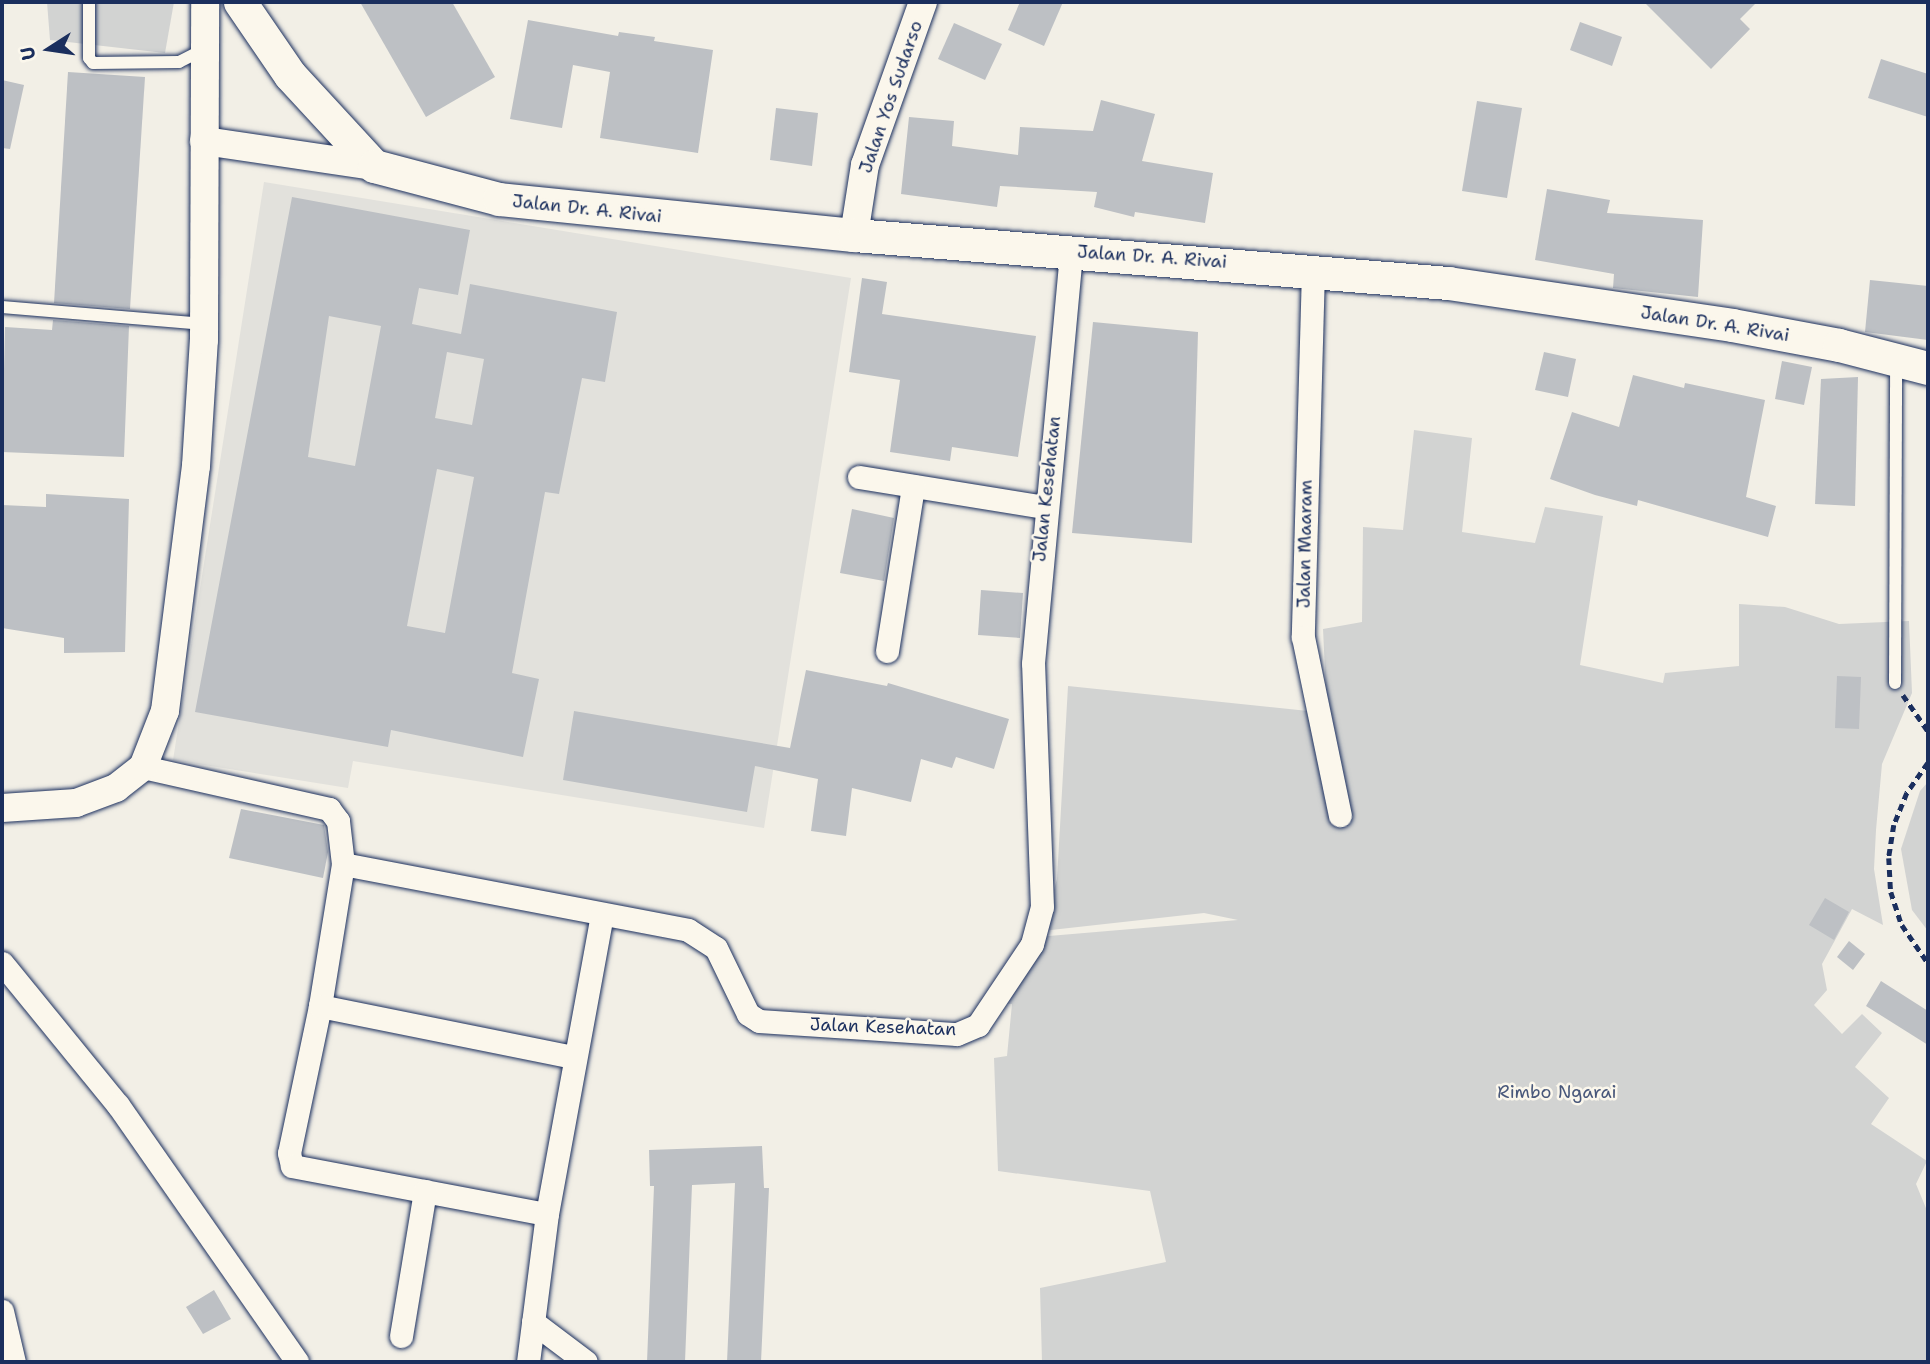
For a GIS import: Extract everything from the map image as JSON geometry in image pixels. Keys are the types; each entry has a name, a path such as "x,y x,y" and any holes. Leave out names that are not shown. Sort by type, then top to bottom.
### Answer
{"main road":[{"path":"240,2 290,75 374,166"},
{"name":"Jalan Dr. A. Rivai","path":"374,166 499,199 854,235 1448,283 1732,325 1839,345 1928,368"}],"street":[{"path":"2,808 76,803 117,788 143,767 165,711 174,659 196,466 204,324 205,2"},
{"name":"Jalan Yos Sudarso","path":"854,235 865,165 923,2"},
{"path":"204,141 374,166"},
{"name":"Jalan Kesehatan","path":"343,864 688,930 704,937 716,948 748,1014 759,1021 957,1034 978,1025 1032,944 1042,907 1032,663 1071,251"},
{"name":"Jalan Maaram","path":"1313,270 1303,637 1340,814"},
{"path":"859,477 1045,507"},
{"path":"887,651 913,486"},
{"path":"143,767 329,809 338,821 343,864 320,1006 289,1153 292,1166 547,1214"},
{"path":"528,1362 547,1214 573,1057 602,914"},
{"path":"2,963 118,1105 297,1362"},
{"path":"320,1006 573,1057"},
{"path":"401,1336 425,1191"},
{"path":"2,1311 14,1362"},
{"path":"533,1322 586,1362"}],"lane":[{"path":"89,2 93,63 179,62 203,50"},
{"path":"2,307 204,324"},
{"path":"1895,683 1896,360"}],"path":[{"path":"1895,683 1928,732"},
{"path":"1928,763 1907,793 1894,825 1889,858 1891,892 1902,925 1928,963"}],"shaded area":[{"path":"264,182 851,278 764,828 353,761 348,788 173,760"}],"green space":[{"path":"47,2 174,2 165,53 50,40"},
{"name":"Rimbo Ngarai","path":"1414,430 1472,438 1462,532 1535,543 1545,507 1603,516 1580,665 1663,683 1665,673 1739,666 1739,604 1785,607 1839,624 1909,621 1912,693 1882,764 1876,830 1874,869 1883,925 1852,909 1822,964 1827,990 1814,1005 1842,1034 1862,1014 1882,1033 1855,1067 1889,1098 1871,1124 1927,1161 1916,1184 1928,1213 1928,1362 1042,1362 1040,1288 1166,1262 1150,1191 998,1171 994,1058 1007,1056 1012,1004 989,1002 1037,937 1238,920 1204,913 1042,931 1057,879 1068,686 1327,713 1323,629 1362,622 1363,527 1403,530"},
{"path":"1928,782 1928,931 1912,910 1901,849 1920,791"}],"building":[{"path":"360,2 452,2 495,77 426,117"},
{"path":"1020,2 1063,2 1044,46 1008,30"},
{"path":"1644,2 1757,2 1740,19 1750,29 1711,69"},
{"path":"528,20 618,36 619,32 655,37 654,41 713,50 698,153 600,138 610,72 573,65 562,128 510,119"},
{"path":"1580,22 1622,37 1612,66 1570,50"},
{"path":"954,23 1002,44 985,80 938,59"},
{"path":"1881,59 1928,74 1928,117 1868,98"},
{"path":"68,72 145,77 130,309 54,303"},
{"path":"2,80 24,85 10,149 2,148"},
{"path":"1101,100 1155,114 1142,161 1213,173 1205,223 1135,212 1134,217 1094,207 1097,192 1000,186 997,207 901,194 909,117 954,121 952,146 1018,155 1020,127 1093,131"},
{"path":"1477,101 1522,108 1507,198 1462,191"},
{"path":"776,108 818,113 812,166 770,160"},
{"path":"1547,189 1610,200 1607,213 1703,220 1698,297 1613,288 1614,274 1535,260"},
{"path":"292,197 470,230 458,295 419,288 412,324 461,334 470,284 617,312 605,382 582,378 559,494 545,492 512,673 539,679 523,757 391,730 388,747 195,712","holes":["329,316 381,326 355,466 308,457","447,352 484,359 472,425 435,418","437,469 474,477 445,633 407,626"]},
{"path":"862,278 887,282 882,314 1036,336 1018,457 952,447 950,461 890,452 900,380 849,372"},
{"path":"1870,280 1928,286 1928,340 1865,332"},
{"path":"53,320 129,326 124,457 2,452 5,327 52,330"},
{"path":"1093,322 1198,332 1192,543 1072,533"},
{"path":"1544,352 1576,359 1568,397 1535,390"},
{"path":"1782,361 1812,367 1804,405 1775,399"},
{"path":"1633,375 1684,388 1685,383 1765,400 1746,497 1776,506 1768,537 1638,500 1637,506 1595,495 1550,479 1572,412 1619,427"},
{"path":"1858,377 1855,506 1815,504 1821,379"},
{"path":"46,494 129,499 125,652 64,653 64,638 2,628 2,505 46,507"},
{"path":"852,509 894,518 884,581 840,573"},
{"path":"981,590 1023,593 1020,638 978,635"},
{"path":"806,670 887,686 888,683 1009,719 994,769 956,757 952,768 921,759 911,802 852,788 846,836 811,831 818,779 755,766 747,812 563,780 574,711 790,748"},
{"path":"1837,676 1861,677 1859,729 1835,728"},
{"path":"241,809 324,825 328,852 323,878 229,858"},
{"path":"1825,898 1849,912 1834,940 1809,925"},
{"path":"1849,941 1865,954 1853,970 1837,957"},
{"path":"1881,981 1928,1011 1928,1045 1866,1006"},
{"path":"762,1146 764,1188 769,1188 761,1362 727,1362 735,1183 692,1185 685,1362 647,1362 654,1186 650,1186 649,1150"},
{"path":"214,1290 231,1319 203,1334 186,1307"}]}
